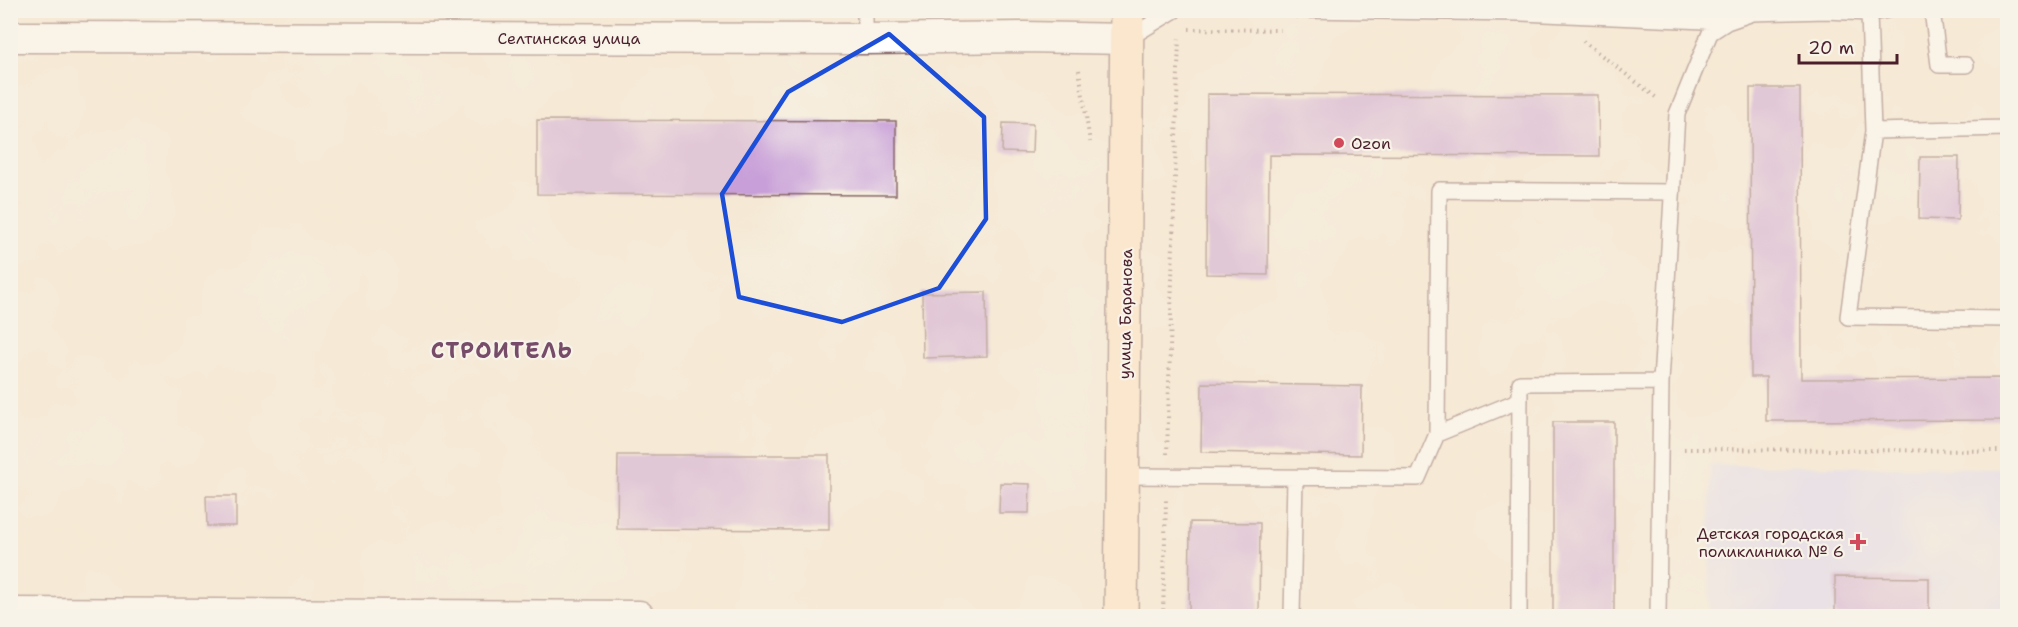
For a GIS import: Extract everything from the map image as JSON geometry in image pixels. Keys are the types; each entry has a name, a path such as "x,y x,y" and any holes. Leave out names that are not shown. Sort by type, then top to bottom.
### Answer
{"street":[{"name":"Селтинская улица","path":"10,37 865,25 1024,37 1127,25"},
{"name":"улица Баранова","path":"1121,616 1127,25"},
{"path":"10,613 639,616"}],"lane":[{"path":"1127,25 1175,10"},
{"path":"1298,10 1522,13 1726,22"},
{"path":"1658,616 1660,382 1677,114 1710,33 1726,22 1753,12 1869,13 1887,10"},
{"path":"1932,10 1939,65 1966,65"},
{"path":"1869,13 1873,131 1848,316 2007,319"},
{"path":"1873,131 2007,128"},
{"path":"1123,476 1418,478 1437,434 1439,190 1672,192"},
{"path":"1519,616 1520,383 1660,382"},
{"path":"1437,434 1520,400"},
{"path":"1293,616 1295,478"}],"path":[{"path":"1164,616 1179,29 1286,30"},
{"path":"1581,39 1677,114"},
{"path":"1660,449 2007,451"}],"highlighted area":[{"path":"889,34 984,117 986,219 939,288 842,322 739,297 722,194 788,92"}],"shaded area":[{"name":"Детская городская поликлиника № 6","path":"1710,465 2007,468 2007,616 1709,616"}],"building":[{"path":"1750,88 1800,88 1801,379 2008,378 2008,420 1766,421 1766,377 1751,377"},
{"path":"1207,94 1598,95 1599,156 1269,155 1268,275 1206,274"},
{"path":"537,120 896,121 896,195 537,194"},
{"path":"1003,123 1033,124 1032,153 1002,152"},
{"path":"1920,157 1959,157 1958,220 1919,219"},
{"path":"986,292 987,356 923,358 922,293"},
{"path":"1202,383 1362,386 1361,455 1201,452"},
{"path":"1553,422 1614,422 1614,616 1553,616"},
{"path":"618,455 829,455 829,530 617,529"},
{"path":"1000,483 1030,484 1029,513 999,513"},
{"path":"206,496 236,496 236,526 207,526"},
{"path":"1190,522 1260,523 1259,616 1189,616"},
{"path":"1835,577 1929,578 1929,616 1835,616"}],"place":[{"name":"Ozon","path":"1339,143"},
{"name":"Детская городская поликлиника № 6","path":"1858,542"}],"district":[{"name":"СТРОИТЕЛЬ","path":"502,350"}]}
